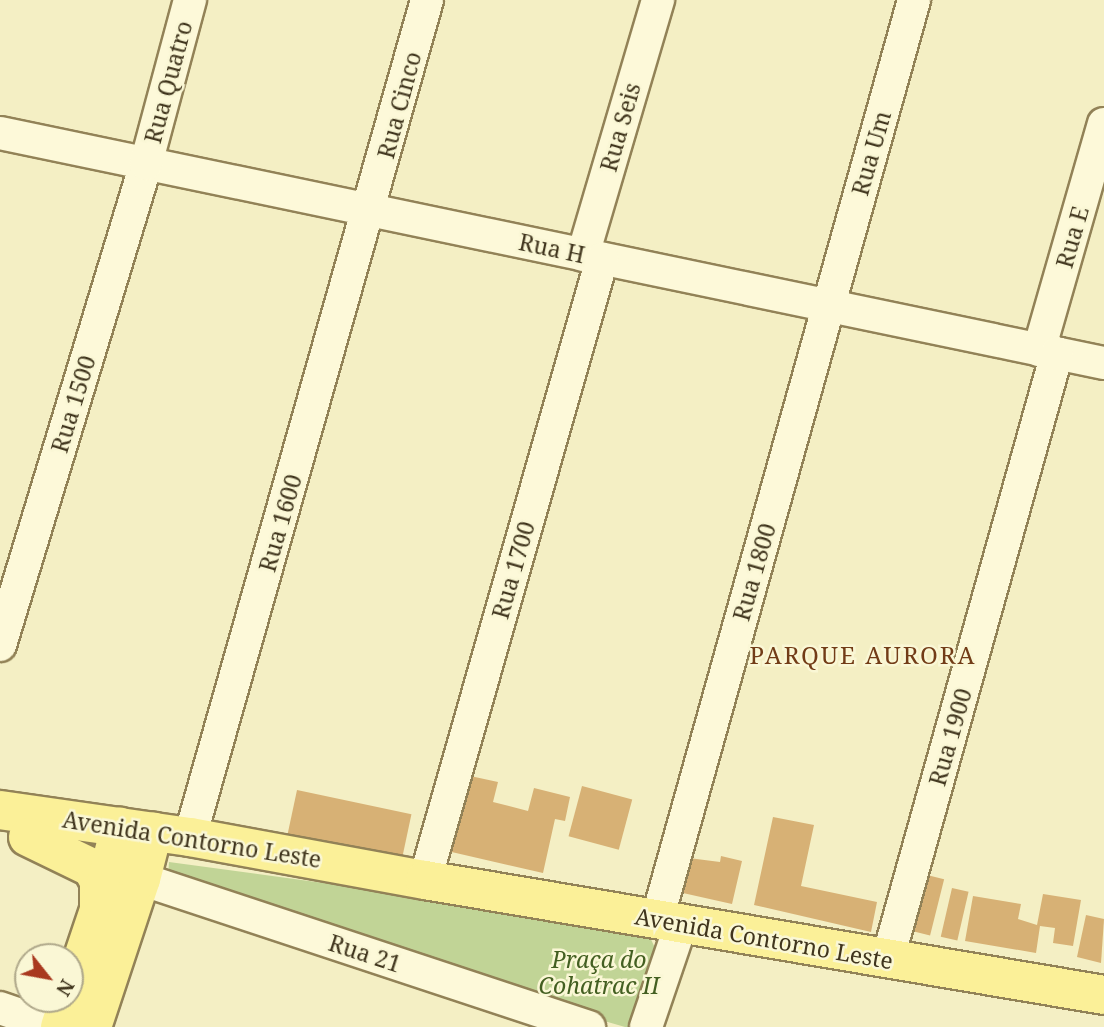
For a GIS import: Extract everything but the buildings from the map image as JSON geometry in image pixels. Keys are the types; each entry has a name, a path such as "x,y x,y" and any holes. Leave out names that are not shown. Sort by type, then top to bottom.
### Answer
{"main road":[{"name":"Avenida Contorno Leste","path":"0,810 135,848 190,837 425,880 1104,995"},
{"name":"Avenida Contorno Leste","path":"14,835 364,877 425,880"},
{"path":"14,835 92,868 99,881 99,910 77,1018"},
{"path":"99,910 135,848"},
{"path":"77,1018 135,848"}],"street":[{"name":"Rua Quatro","path":"146,164 190,0"},
{"name":"Rua Cinco","path":"370,210 427,0"},
{"name":"Rua Seis","path":"592,257 658,0"},
{"name":"Rua Um","path":"828,306 914,0"},
{"name":"Rua E","path":"1048,351 1104,124"},
{"name":"Rua H","path":"0,133 1104,363"},
{"name":"Rua 1500","path":"0,645 146,164"},
{"name":"Rua 1600","path":"190,837 370,210"},
{"name":"Rua 1700","path":"425,880 592,257"},
{"name":"Rua 1800","path":"646,1027 669,922 828,306"},
{"name":"Rua 1900","path":"888,958 1048,351"},
{"name":"Rua 21","path":"135,848 589,1027"},
{"path":"0,1008 77,1018"}],"green space":[{"name":"Praça do Cohatrac II","path":"169,862 411,895 648,933 655,948 629,1027 625,1027 401,962 168,879"}],"district":[{"name":"PARQUE AURORA","path":"863,655"}]}
